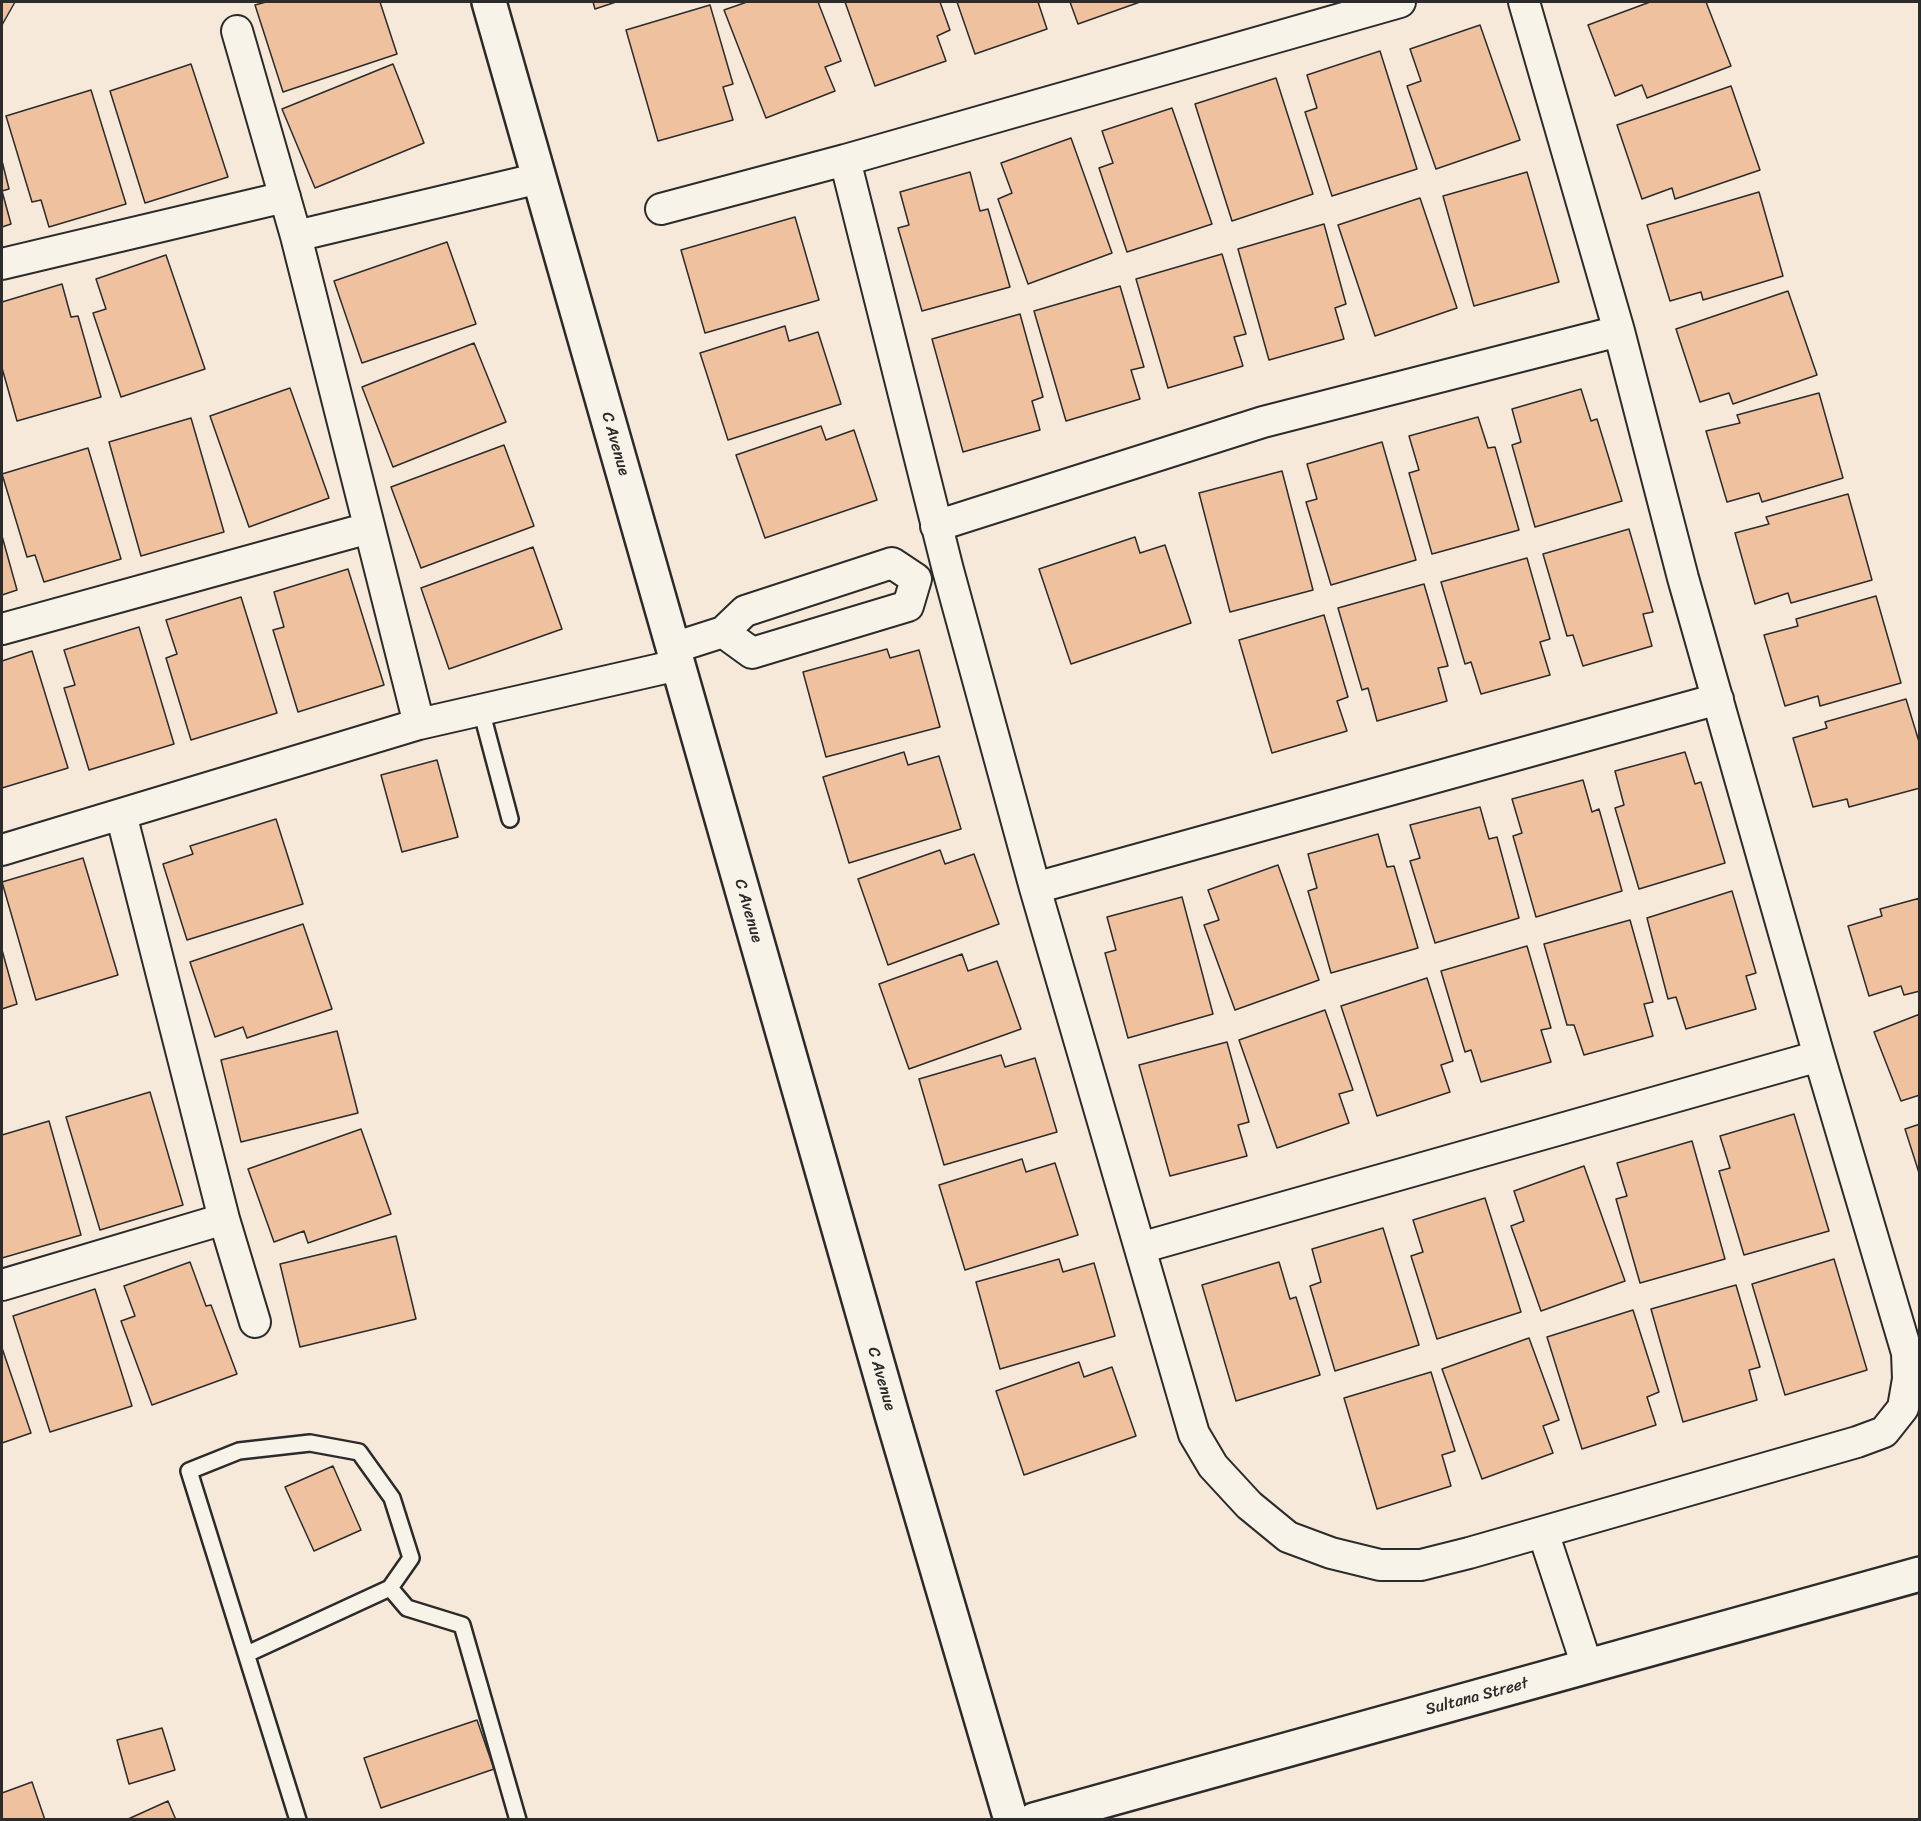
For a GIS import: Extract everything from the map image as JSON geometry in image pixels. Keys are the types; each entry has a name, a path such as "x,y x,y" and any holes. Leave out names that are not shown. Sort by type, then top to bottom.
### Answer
{"street":[{"name":"C Avenue","path":"489,2 892,1415 1011,1820"},
{"path":"661,208 845,160 1400,2"},
{"path":"845,160 936,526 1035,888 1194,1434 1213,1466 1249,1505 1288,1537 1331,1553 1380,1565 1421,1565 1547,1544 1884,1432 1904,1408 1908,1379 1907,1353 1819,1056 1683,578 1618,331 1524,2"},
{"path":"237,32 296,236 419,724"},
{"path":"296,236 540,178"},
{"path":"2,264 285,197"},
{"path":"936,526 1263,422 1618,331"},
{"path":"2,629 369,528"},
{"path":"2,850 419,724 481,710 676,657 723,632 745,611 892,563 916,579 948,570"},
{"path":"723,632 752,653 908,606 916,579"},
{"path":"1035,888 1718,699"},
{"path":"121,814 224,1220 255,1322"},
{"path":"1140,1248 1819,1056"},
{"path":"2,1285 224,1220"},
{"path":"1547,1544 1587,1666"},
{"name":"Sultana Street","path":"1034,1820 1920,1574"}],"lane":[{"path":"481,710 510,819"},
{"path":"248,1654 390,1588 411,1558 392,1498 359,1452 310,1443 239,1451 189,1471 298,1820"},
{"path":"390,1588 407,1608 462,1625 518,1820"}],"building":[{"path":"2,2 15,2 2,25"},
{"path":"266,2 380,2 397,54 283,92 255,5"},
{"path":"593,2 616,2 595,9"},
{"path":"747,2 818,2 841,61 825,67 835,91 766,118 724,10"},
{"path":"845,2 940,2 950,30 937,36 946,61 875,86"},
{"path":"957,2 1038,2 1047,29 975,54"},
{"path":"1070,2 1140,2 1078,24"},
{"path":"1650,2 1706,2 1731,66 1647,98 1642,85 1615,96 1588,25"},
{"path":"710,5 733,84 723,87 733,120 658,141 626,30"},
{"path":"1480,25 1520,140 1436,169 1407,86 1421,81 1410,49"},
{"path":"1380,51 1417,169 1332,196 1305,112 1317,108 1307,75"},
{"path":"191,64 228,177 145,203 110,91"},
{"path":"393,64 424,143 315,188 282,109"},
{"path":"1276,78 1313,194 1232,221 1195,104"},
{"path":"1731,86 1760,170 1675,199 1672,188 1642,199 1617,125"},
{"path":"91,90 126,204 49,227 41,200 32,202 6,116"},
{"path":"1172,108 1212,224 1127,252 1099,168 1113,163 1102,131"},
{"path":"1071,138 1112,253 1028,284 998,199 1012,193 1001,163"},
{"path":"2,161 9,189 2,191"},
{"path":"970,172 980,211 988,209 1010,287 922,311 898,228 909,225 900,192"},
{"path":"1527,172 1559,282 1474,306 1443,196"},
{"path":"2,191 11,224 2,227"},
{"path":"1759,192 1783,276 1703,300 1701,292 1670,301 1647,225"},
{"path":"1420,198 1457,308 1375,336 1338,225"},
{"path":"795,217 819,300 705,333 681,250"},
{"path":"1324,224 1346,304 1335,308 1344,339 1269,360 1238,249"},
{"path":"447,242 476,324 362,363 334,281"},
{"path":"1222,254 1246,334 1234,337 1243,366 1168,388 1136,279"},
{"path":"166,255 205,369 121,397 93,313 106,309 96,279"},
{"path":"62,284 71,317 78,316 101,397 17,421 2,368 2,302"},
{"path":"1120,286 1144,367 1131,370 1140,399 1066,421 1034,311"},
{"path":"1788,291 1817,375 1733,404 1729,393 1700,402 1676,329"},
{"path":"1020,314 1043,397 1032,401 1040,430 963,452 932,339"},
{"path":"785,326 789,341 818,332 841,404 728,440 700,353"},
{"path":"474,343 506,422 393,467 362,387"},
{"path":"290,388 329,498 249,527 210,416"},
{"path":"1581,389 1591,421 1597,419 1622,501 1535,527 1512,445 1521,442 1512,409"},
{"path":"1819,393 1843,478 1762,502 1759,493 1727,502 1706,431 1740,423 1737,415"},
{"path":"1478,417 1488,448 1495,447 1519,530 1432,554 1409,473 1419,470 1409,436"},
{"path":"191,418 224,532 141,556 109,442"},
{"path":"821,426 826,440 854,430 877,500 765,538 736,455"},
{"path":"1382,442 1416,560 1331,585 1306,502 1317,499 1307,464"},
{"path":"504,445 534,526 421,568 391,487"},
{"path":"88,448 121,559 44,582 35,555 27,557 2,474"},
{"path":"1282,471 1313,590 1230,612 1199,493"},
{"path":"1848,494 1872,580 1791,603 1788,593 1755,604 1735,533 1769,524 1766,517"},
{"path":"1629,529 1653,612 1643,614 1652,646 1583,666 1573,635 1567,636 1543,554"},
{"path":"2,536 17,590 2,595"},
{"path":"1135,537 1140,553 1165,545 1191,623 1071,664 1039,569"},
{"path":"533,547 562,629 449,669 421,588"},
{"path":"1527,558 1550,639 1540,642 1550,675 1481,694 1471,662 1465,664 1441,582"},
{"path":"348,569 384,685 298,712 273,630 284,627 274,592"},
{"path":"1424,584 1448,666 1438,668 1447,701 1377,721 1368,688 1362,690 1338,608"},
{"path":"1876,596 1901,683 1820,706 1818,696 1785,706 1764,635 1798,626 1796,619"},
{"path":"241,597 277,713 191,740 166,658 177,654 166,620"},
{"path":"1324,615 1348,697 1337,701 1347,731 1272,753 1239,640"},
{"path":"139,627 174,744 89,770 64,688 75,685 64,650"},
{"path":"887,649 890,658 919,650 940,727 826,757 803,672"},
{"path":"32,651 68,768 2,788 2,661"},
{"path":"1906,699 1920,745 1920,788 1849,807 1847,799 1813,807 1793,738 1827,728 1825,722"},
{"path":"904,752 908,765 939,756 961,829 849,863 823,777"},
{"path":"1685,752 1695,784 1701,782 1725,863 1639,889 1615,808 1624,805 1615,771"},
{"path":"437,760 458,837 402,852 381,775"},
{"path":"1583,780 1592,812 1599,809 1622,891 1536,917 1513,836 1522,833 1512,799"},
{"path":"1480,807 1489,839 1497,837 1519,918 1435,943 1410,861 1420,858 1410,825"},
{"path":"276,819 303,904 187,940 163,864 193,854 190,846"},
{"path":"1378,834 1387,867 1394,866 1418,948 1331,973 1308,891 1317,888 1308,854"},
{"path":"940,850 945,864 974,854 999,924 888,965 858,879"},
{"path":"83,858 118,975 36,1000 2,882"},
{"path":"1278,865 1319,980 1235,1010 1204,925 1219,920 1208,890"},
{"path":"1732,891 1756,973 1746,976 1756,1009 1686,1029 1676,997 1668,999 1647,918"},
{"path":"1182,897 1213,1014 1128,1038 1105,953 1116,950 1107,917"},
{"path":"1920,898 1920,991 1904,995 1901,986 1869,996 1848,926 1882,916 1880,909"},
{"path":"1630,920 1653,1002 1644,1004 1653,1036 1584,1055 1574,1025 1567,1025 1544,944"},
{"path":"303,924 332,1009 247,1038 243,1027 215,1037 190,962"},
{"path":"1527,946 1551,1028 1541,1030 1551,1062 1481,1082 1471,1050 1465,1052 1441,971"},
{"path":"2,950 17,1004 2,1009"},
{"path":"962,954 968,971 997,961 1021,1029 909,1069 879,984"},
{"path":"1427,978 1453,1061 1441,1065 1450,1092 1377,1116 1341,1006"},
{"path":"1325,1010 1353,1090 1339,1094 1349,1123 1277,1148 1239,1040"},
{"path":"1920,1014 1920,1095 1901,1101 1874,1032"},
{"path":"337,1031 358,1113 241,1142 221,1060"},
{"path":"1227,1042 1249,1122 1238,1125 1247,1156 1170,1176 1139,1065"},
{"path":"1001,1055 1005,1067 1035,1058 1057,1132 944,1165 919,1079"},
{"path":"150,1092 183,1205 100,1230 66,1117"},
{"path":"1794,1114 1829,1231 1744,1255 1719,1171 1730,1168 1720,1136"},
{"path":"49,1121 81,1235 2,1258 2,1135"},
{"path":"1920,1124 1920,1176 1905,1129"},
{"path":"361,1129 391,1214 308,1243 304,1231 274,1242 248,1169"},
{"path":"1692,1141 1725,1259 1640,1283 1616,1199 1627,1196 1617,1163"},
{"path":"1022,1159 1026,1172 1055,1163 1078,1235 965,1270 939,1185"},
{"path":"1584,1166 1625,1281 1541,1311 1511,1226 1524,1221 1514,1191"},
{"path":"1485,1198 1521,1312 1437,1339 1411,1256 1423,1252 1413,1220"},
{"path":"1383,1228 1419,1345 1335,1371 1310,1286 1321,1282 1312,1249"},
{"path":"396,1236 416,1319 300,1347 280,1264"},
{"path":"1059,1259 1063,1272 1094,1263 1115,1336 1000,1369 976,1282"},
{"path":"1834,1259 1867,1370 1785,1395 1752,1284"},
{"path":"190,1262 206,1306 211,1305 237,1374 152,1405 121,1321 135,1316 124,1286"},
{"path":"1279,1262 1290,1299 1296,1297 1320,1375 1236,1401 1202,1285"},
{"path":"1736,1285 1760,1367 1749,1370 1757,1400 1683,1422 1651,1309"},
{"path":"95,1289 132,1406 50,1432 13,1316"},
{"path":"1633,1310 1659,1392 1647,1397 1656,1425 1582,1449 1547,1337"},
{"path":"1529,1338 1559,1420 1543,1426 1553,1453 1482,1479 1442,1369"},
{"path":"2,1348 31,1433 2,1443"},
{"path":"1079,1362 1084,1377 1112,1367 1136,1436 1024,1475 996,1391"},
{"path":"1431,1372 1455,1451 1442,1455 1451,1486 1377,1509 1344,1398"},
{"path":"333,1466 361,1530 314,1551 285,1487"},
{"path":"477,1720 494,1769 381,1808 364,1758"},
{"path":"162,1728 175,1770 129,1784 117,1740"},
{"path":"32,1782 45,1820 2,1820 2,1793"},
{"path":"168,1801 176,1820 126,1820"}]}
